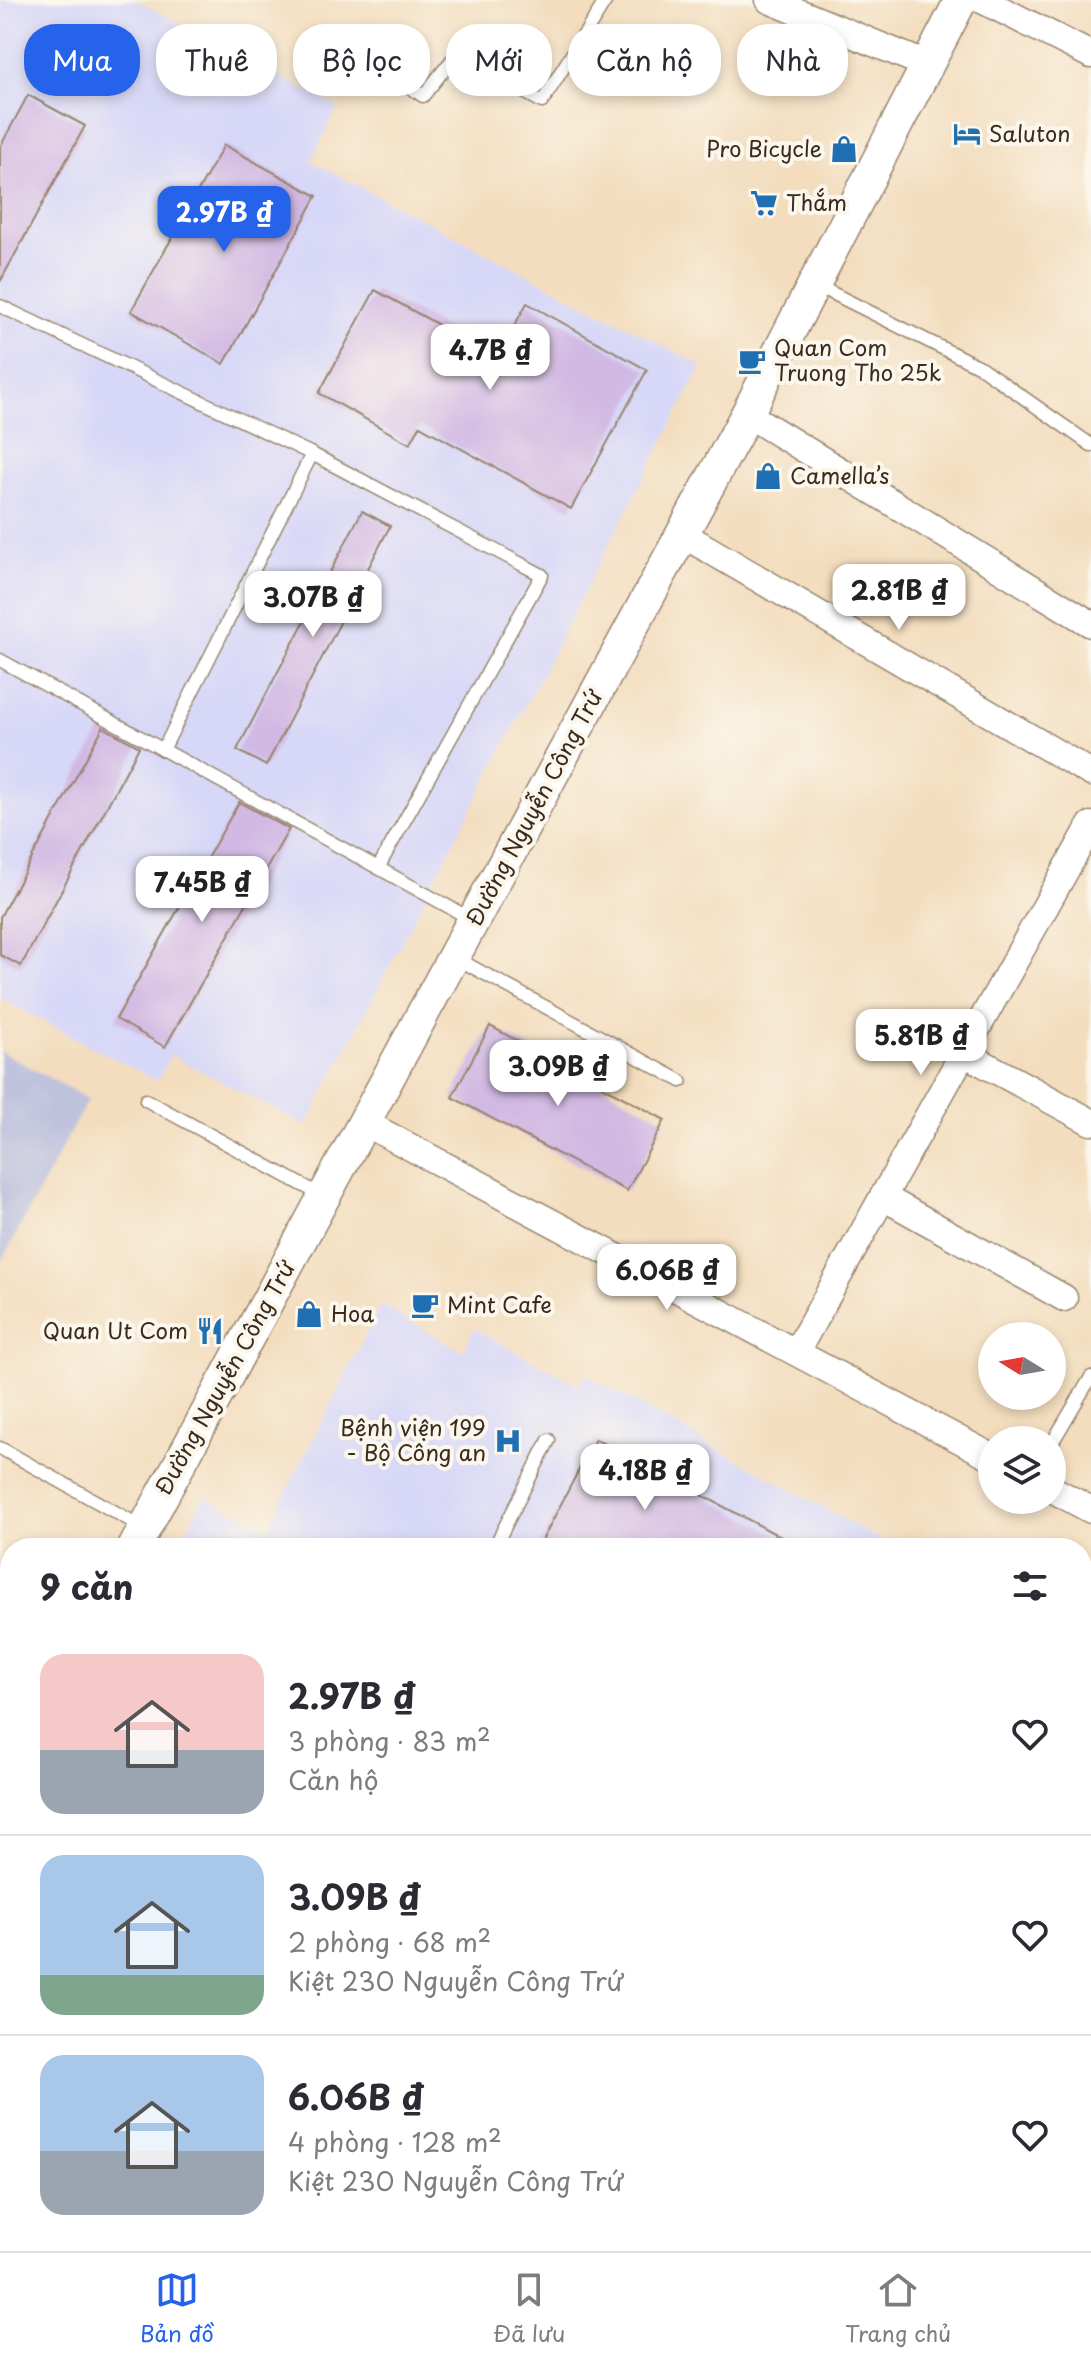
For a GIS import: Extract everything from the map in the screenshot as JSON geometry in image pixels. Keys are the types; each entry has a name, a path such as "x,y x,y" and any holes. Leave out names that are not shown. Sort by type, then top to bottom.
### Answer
{"street":[{"path":"769,0 927,65"},
{"name":"Đường Nguyễn Công Trứ","path":"139,1538 747,414 961,0"},
{"path":"982,0 1091,55"},
{"path":"747,414 1091,624"},
{"path":"682,534 1091,773"},
{"path":"796,1352 1091,825"},
{"path":"964,1053 1091,1122"},
{"path":"365,1123 978,1450"},
{"path":"883,1197 1064,1298"},
{"path":"1066,1497 1091,1510"}],"lane":[{"path":"430,87 456,55 542,102 606,0"},
{"path":"814,283 980,367 1091,445"},
{"path":"0,306 312,454 542,575 378,868"},
{"path":"163,750 312,454"},
{"path":"0,660 474,921"},
{"path":"454,957 681,1081"},
{"path":"146,1100 324,1197"},
{"path":"1062,1426 1091,1377"},
{"path":"499,1538 549,1440"},
{"path":"0,1448 139,1538"}],"shaded area":[{"path":"0,0 136,0 181,24 156,24 156,96 277,96 277,75 293,83 293,96 317,96 338,107 311,161 702,366 306,1126 171,1055 157,1081 0,998"},
{"path":"0,1051 88,1099 0,1264"},
{"name":"Bệnh viện 199 - Bộ Công an","path":"381,1305 463,1352 474,1329 578,1385 586,1375 877,1538 183,1538 204,1497 268,1528"}],"building":[{"path":"27,96 85,126 0,282 0,147"},
{"path":"224,145 317,196 224,364 131,311"},
{"path":"375,290 497,357 527,303 647,370 571,509 420,426 410,444 319,393"},
{"path":"362,511 390,526 266,766 237,750"},
{"path":"103,727 139,747 21,966 0,955 0,917"},
{"path":"239,802 289,829 165,1047 116,1019"},
{"path":"490,1026 665,1120 627,1191 452,1097"},
{"path":"595,1439 783,1538 543,1538"}],"place":[{"name":"Saluton","path":"967,134"},
{"name":"Pro Bicycle","path":"844,149"},
{"name":"Thắm","path":"764,203"},
{"name":"Quan Com Truong Tho 25k","path":"752,361"},
{"name":"Camella’s","path":"768,476"},
{"name":"Mint Cafe","path":"425,1305"},
{"name":"Hoa","path":"309,1314"},
{"name":"Quan Ut Com","path":"210,1331"},
{"name":"Bệnh viện 199 - Bộ Công an","path":"508,1441"}]}
